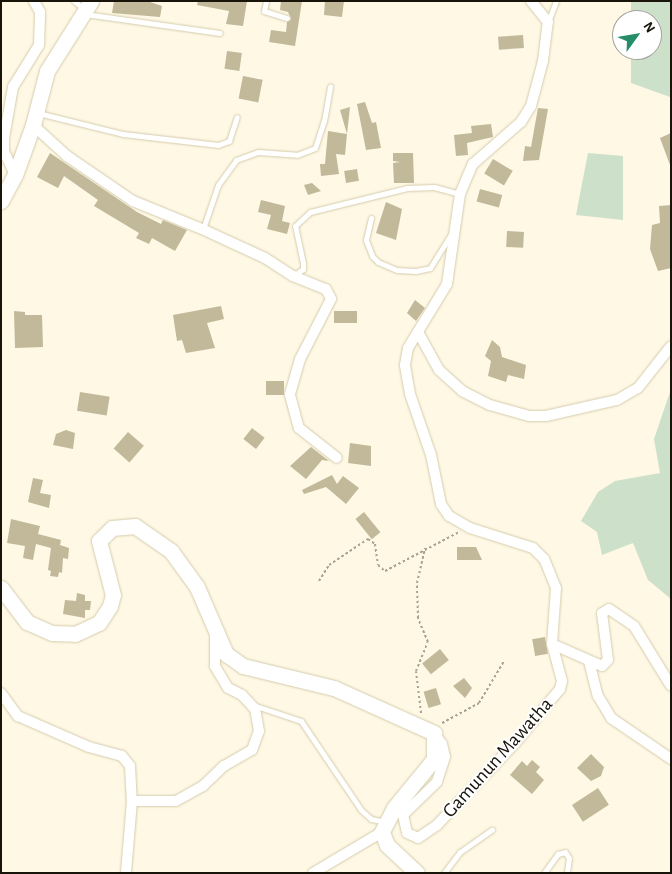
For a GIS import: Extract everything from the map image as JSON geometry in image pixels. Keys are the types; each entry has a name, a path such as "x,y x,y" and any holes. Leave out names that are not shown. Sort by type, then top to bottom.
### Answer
{"main road":[{"path":"1,201 15,175 34,119 47,71 88,9"},
{"path":"1,588 27,622 52,632 75,634 99,623 110,606 113,596 99,541 112,528 135,526 170,551 198,588 226,654 243,666 334,688 429,730 434,760 394,808 385,827 387,845 417,873"}],"street":[{"path":"15,175 4,151 4,138 13,88 39,45 41,21 34,1"},
{"path":"531,1 548,22"},
{"name":"Gamunun Mawatha","path":"429,730 442,744 445,757 437,782 403,815 408,833 418,838 437,825 503,756 560,689 562,681 552,644 556,588 544,559 533,548 470,528 449,516 441,504 431,455 410,394 405,365 408,348 447,284 460,194 473,164 521,122 531,106 544,61 548,22"},
{"path":"34,119 67,156 133,201 202,229 265,258 293,276 326,289 331,299 291,383 292,410 299,428 337,458"},
{"path":"418,332 439,370 462,391 490,405 529,416 546,416 617,400 638,388 671,346"},
{"path":"552,644 602,666 608,660 602,613 609,609 634,626 671,686"},
{"path":"132,801 176,802 203,786 224,766 252,750 259,731 255,709 242,695 228,688 215,666 215,631"},
{"path":"589,661 598,696 612,718 671,759"},
{"path":"1,693 18,716 89,747 122,756 130,766 132,801 126,873"},
{"path":"313,873 385,827"}],"lane":[{"path":"74,1 88,9 220,33"},
{"path":"266,1 264,11 287,18"},
{"path":"548,22 554,15 556,1"},
{"path":"202,229 218,185 236,160 258,152 297,155 315,148 324,121 330,87"},
{"path":"34,119 123,134 218,145 229,141 237,117"},
{"path":"293,276 302,269 303,263 295,226 310,212 407,188 434,187 460,194"},
{"path":"371,218 366,240 372,256 378,262 397,270 416,272 430,268 455,228"},
{"path":"250,704 301,721 360,810 385,827"},
{"path":"444,873 460,852 492,830"},
{"path":"544,873 558,854 565,852 569,858 567,873"}],"path":[{"path":"319,581 329,565 368,538 375,544 378,565 385,571 446,536 470,528"},
{"path":"425,548 417,582 418,618 428,642 416,671 429,730 479,703 504,662"}],"green space":[{"path":"631,1 671,1 670,97 631,83 631,60 662,60 662,10 631,10"},
{"path":"588,153 623,156 623,220 576,215"},
{"path":"671,389 671,599 648,580 633,543 602,555 597,532 581,521 598,492 615,481 660,473 654,439"}],"building":[{"path":"114,1 147,1 162,6 160,17 112,13"},
{"path":"198,1 247,1 243,26 226,24 229,11 197,5"},
{"path":"281,1 302,1 295,46 269,42 271,30 286,32 287,22 291,19 288,12 280,10"},
{"path":"325,1 344,1 342,17 324,15"},
{"path":"523,35 524,48 499,50 498,37"},
{"path":"227,51 242,53 239,71 224,69"},
{"path":"243,76 263,80 258,102 239,99"},
{"path":"365,102 372,123 376,122 381,148 366,150 357,104"},
{"path":"350,107 347,134 340,110"},
{"path":"538,108 548,109 539,160 523,161 525,146 531,147"},
{"path":"491,124 493,137 467,143 468,155 456,156 454,135 472,133 471,126"},
{"path":"328,131 347,134 345,155 336,154 339,174 321,176 320,164 325,164"},
{"path":"671,133 671,165 670,165 660,138"},
{"path":"50,153 137,212 161,224 163,220 187,230 175,251 152,238 149,244 136,238 139,233 94,206 98,200 64,176 58,188 37,177"},
{"path":"393,153 413,153 414,183 394,183 393,163 400,162 393,161"},
{"path":"493,159 513,171 504,185 484,174"},
{"path":"357,169 359,181 346,183 344,171"},
{"path":"312,183 321,191 308,195 304,185"},
{"path":"480,189 502,195 499,208 477,202"},
{"path":"261,200 285,206 282,221 290,223 287,234 267,229 271,215 258,212"},
{"path":"386,202 402,209 396,240 376,233"},
{"path":"671,205 671,268 658,271 650,249 652,225 660,223 659,206"},
{"path":"507,231 524,232 523,248 506,247"},
{"path":"415,300 425,308 416,321 407,313"},
{"path":"221,306 224,319 207,323 215,348 186,353 182,340 177,341 173,315"},
{"path":"14,311 25,312 25,315 42,315 43,347 15,348"},
{"path":"334,311 357,311 357,323 334,323"},
{"path":"492,340 500,347 502,357 526,365 524,379 508,375 506,382 488,376 491,361 485,356"},
{"path":"266,381 284,381 284,395 266,395"},
{"path":"80,392 110,397 107,415 77,411"},
{"path":"252,428 265,438 256,449 243,439"},
{"path":"66,430 75,433 73,449 53,445 56,434"},
{"path":"128,432 144,446 129,462 114,449"},
{"path":"350,443 371,446 371,466 348,463"},
{"path":"311,447 329,461 322,460 306,479 290,466"},
{"path":"332,475 337,484 343,476 359,488 346,504 326,487 304,494 302,490"},
{"path":"33,478 43,480 40,493 51,495 49,508 28,502"},
{"path":"364,512 380,532 372,539 355,519"},
{"path":"11,519 40,526 38,534 61,540 60,545 69,548 68,559 63,558 62,573 59,572 58,577 50,576 51,571 48,570 51,548 36,544 33,560 23,558 25,546 7,543"},
{"path":"457,547 476,547 482,560 457,560"},
{"path":"77,593 85,595 85,601 91,601 90,610 85,610 85,618 63,614 65,600 76,601"},
{"path":"545,637 548,654 535,656 532,639"},
{"path":"440,649 449,660 431,674 422,663"},
{"path":"464,678 472,688 465,698 453,686"},
{"path":"436,688 441,704 429,708 424,692"},
{"path":"591,754 604,767 601,776 591,781 577,768"},
{"path":"532,760 540,767 536,772 544,780 532,794 510,775 522,761 527,766"},
{"path":"598,788 609,805 583,822 572,805"}]}
